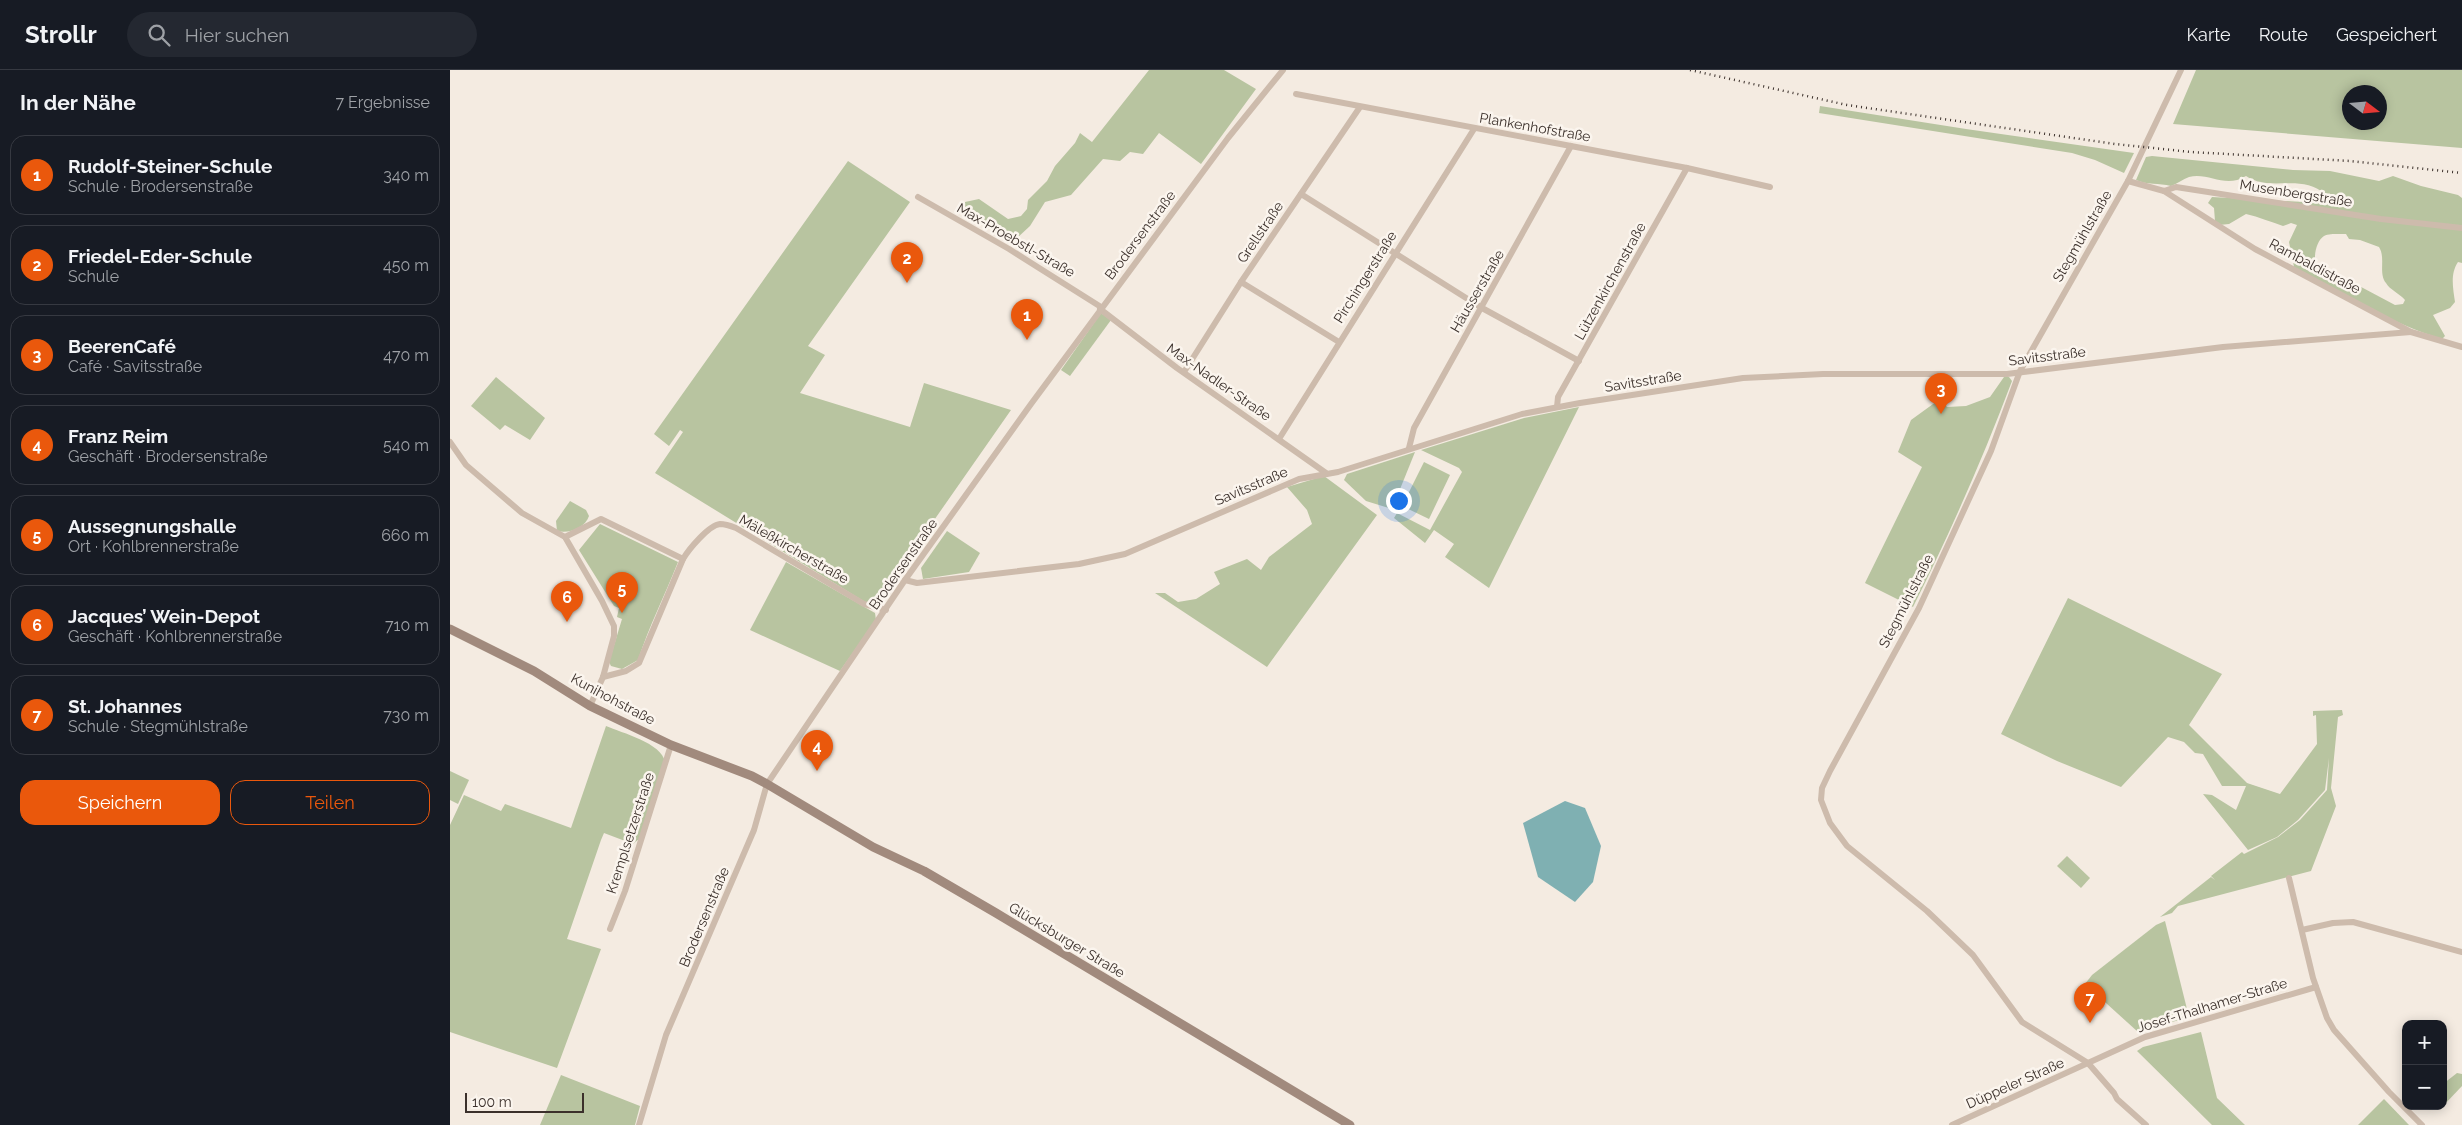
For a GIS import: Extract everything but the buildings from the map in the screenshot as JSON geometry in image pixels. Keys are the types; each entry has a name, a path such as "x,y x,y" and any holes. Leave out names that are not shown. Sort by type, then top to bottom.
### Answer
{"street":[{"name":"Brodersenstraße","path":"639,1125 666,1035 754,830 768,784 906,580 1100,308 1228,138 1283,70"},
{"name":"Stegmühlstraße","path":"2146,1125 2117,1099 2114,1092 2088,1063 2022,1022 1973,954 1927,911 1847,846 1830,824 1821,800 1822,788 1830,771 1919,608 1991,450 2020,371 2128,181 2181,70"},
{"name":"Plankenhofstraße","path":"1296,94 1687,168 1770,187"},
{"name":"Grellstraße","path":"1184,372 1241,282 1360,107"},
{"name":"Pirchingerstraße","path":"1279,439 1474,129"},
{"name":"Häusserstraße","path":"1409,448 1414,428 1571,146"},
{"name":"Lützenkirchenstraße","path":"1557,407 1558,397 1687,168"},
{"name":"Musenbergstraße","path":"2128,181 2164,190 2176,187 2381,219 2462,228"},
{"name":"Rambaldistraße","path":"2164,190 2255,249 2411,332 2462,347"},
{"path":"1301,194 1482,308 1579,361"},
{"name":"Max-Proebstl-Straße","path":"918,197 1009,249 1100,308"},
{"path":"1241,282 1339,342"},
{"name":"Max-Nadler-Straße","path":"1100,308 1184,372 1326,473"},
{"name":"Savitsstraße","path":"906,580 917,583 1079,564 1125,554 1299,479 1338,472 1409,448 1522,414 1557,407 1743,378 1833,374 2007,374 2223,347 2411,332"},
{"path":"450,442 466,465 522,513 565,537 614,626 603,677 590,706"},
{"path":"565,537 600,519 682,559 639,663 626,671 603,677"},
{"name":"Mäleßkircherstraße","path":"682,559 696,542 718,524 724,524 736,528 864,604 886,610"},
{"name":"Kunihohstraße","path":"450,628 534,671 590,706 671,745 768,784"},
{"name":"Kremplsetzerstraße","path":"610,929 625,892 671,745"},
{"name":"Glücksburger Straße","path":"768,784 873,847 924,871 996,913 1350,1125"},
{"path":"2289,878 2316,988 2327,1018 2334,1030 2422,1125"},
{"path":"2302,930 2333,923 2353,922 2462,952"},
{"name":"Josef-Thalhamer-Straße","path":"2088,1063 2145,1037 2316,988"},
{"name":"Düppeler Straße","path":"1952,1125 2088,1063"}],"green space":[{"path":"1149,70 1224,70 1256,89 1201,164 1159,133 1143,154 1130,152 1120,161 1103,159 1071,195 1045,202 1030,226 1016,239 963,210 965,202 979,199 1008,219 1021,216 1027,209 1028,200 1047,181 1055,166 1075,143 1080,133 1092,142"},
{"path":"2196,70 2462,70 2462,148 2173,124"},
{"path":"1820,106 2134,153 2124,173 2095,160 2072,153 1819,113"},
{"path":"2152,156 2293,170 2330,171 2379,181 2393,176 2421,186 2458,195 2462,198 2462,263 2458,262 2454,271 2455,302 2450,308 2433,315 2445,336 2442,339 2404,325 2366,307 2294,267 2289,242 2297,225 2291,223 2283,226 2246,214 2229,224 2219,225 2215,221 2214,208 2208,203 2212,197 2320,203 2324,201 2326,195 2316,188 2297,183 2266,183 2246,176 2238,180 2224,181 2196,176 2189,177 2171,186 2144,183 2136,180 2146,157","holes":["2329,234 2346,234 2349,239 2360,240 2379,247 2382,256 2384,279 2390,288 2405,300 2403,304 2395,305 2316,263 2316,248 2324,236"]},
{"path":"848,161 910,202 808,346 825,355 800,393 910,427 924,383 1011,410 879,599 879,603 865,602 655,473 683,432 680,430 669,446 654,434"},
{"path":"1101,313 1111,320 1070,376 1061,370"},
{"path":"496,377 545,418 530,440 505,425 500,430 471,406"},
{"path":"2004,377 2009,377 2012,381 1990,438 1913,607 1865,583 1922,467 1898,452 1911,420 1940,399 1947,407 1966,406 1990,397"},
{"path":"1579,407 1489,588 1445,557 1454,544 1434,530 1425,543 1394,518 1397,513 1430,530 1462,472 1459,468 1421,450 1524,418"},
{"path":"1415,452 1392,509 1366,501 1344,480 1347,474"},
{"path":"1424,462 1450,475 1429,519 1402,506"},
{"path":"1324,476 1377,515 1267,667 1155,593 1165,593 1178,602 1196,599 1220,584 1214,572 1247,559 1261,570 1269,557 1312,524 1307,510 1287,487"},
{"path":"570,501 586,510 589,516 584,524 576,529 566,532 557,531 556,521"},
{"path":"600,524 678,562 638,660 622,669 611,666 609,662 622,619 617,617 619,608 614,606 579,550"},
{"path":"947,531 980,553 969,572 923,579 921,568"},
{"path":"786,562 875,613 876,620 840,671 750,630"},
{"path":"2068,598 2222,674 2189,725 2247,783 2280,794 2317,744 2316,715 2313,716 2313,711 2342,710 2343,715 2338,717 2331,788 2336,806 2311,871 2178,906 2172,913 2160,917 2211,877 2215,880 2211,876 2242,852 2244,854 2278,837 2300,820 2327,790 2329,758 2325,790 2298,820 2277,837 2248,850 2203,794 2212,795 2236,810 2246,786 2222,786 2203,754 2195,753 2184,742 2168,737 2121,787 2057,761 2001,734"},
{"path":"606,726 649,744 657,749 665,762 639,839 633,844 604,833 601,840 567,939 601,949 557,1068 450,1032 450,825 464,795 501,811 505,804 571,828"},
{"path":"450,771 469,780 458,804 450,800"},
{"path":"2067,856 2090,878 2081,888 2057,866"},
{"path":"2165,921 2189,1017 2138,1032 2085,984 2092,975 2156,925"},
{"path":"2201,1032 2217,1098 2245,1125 2212,1125 2137,1051 2143,1047"},
{"path":"2457,1073 2462,1074 2462,1086 2447,1102 2447,1081"},
{"path":"561,1075 640,1106 635,1125 540,1125"},
{"path":"2384,1099 2409,1125 2358,1125"}],"water":[{"path":"1565,801 1585,808 1601,846 1593,882 1575,902 1538,877 1523,823"}],"railway":[{"path":"1690,70 1847,105 2115,144 2191,152 2350,161 2462,173"}],"place":[{"name":"Friedel-Eder-Schule","path":"907,283"},
{"name":"Rudolf-Steiner-Schule","path":"1027,340"},
{"name":"BeerenCafé","path":"1941,414"},
{"name":"Aussegnungshalle","path":"622,613"},
{"name":"Jacques’ Wein-Depot","path":"567,622"},
{"name":"Franz Reim","path":"817,771"},
{"name":"St. Johannes","path":"2090,1023"}]}
